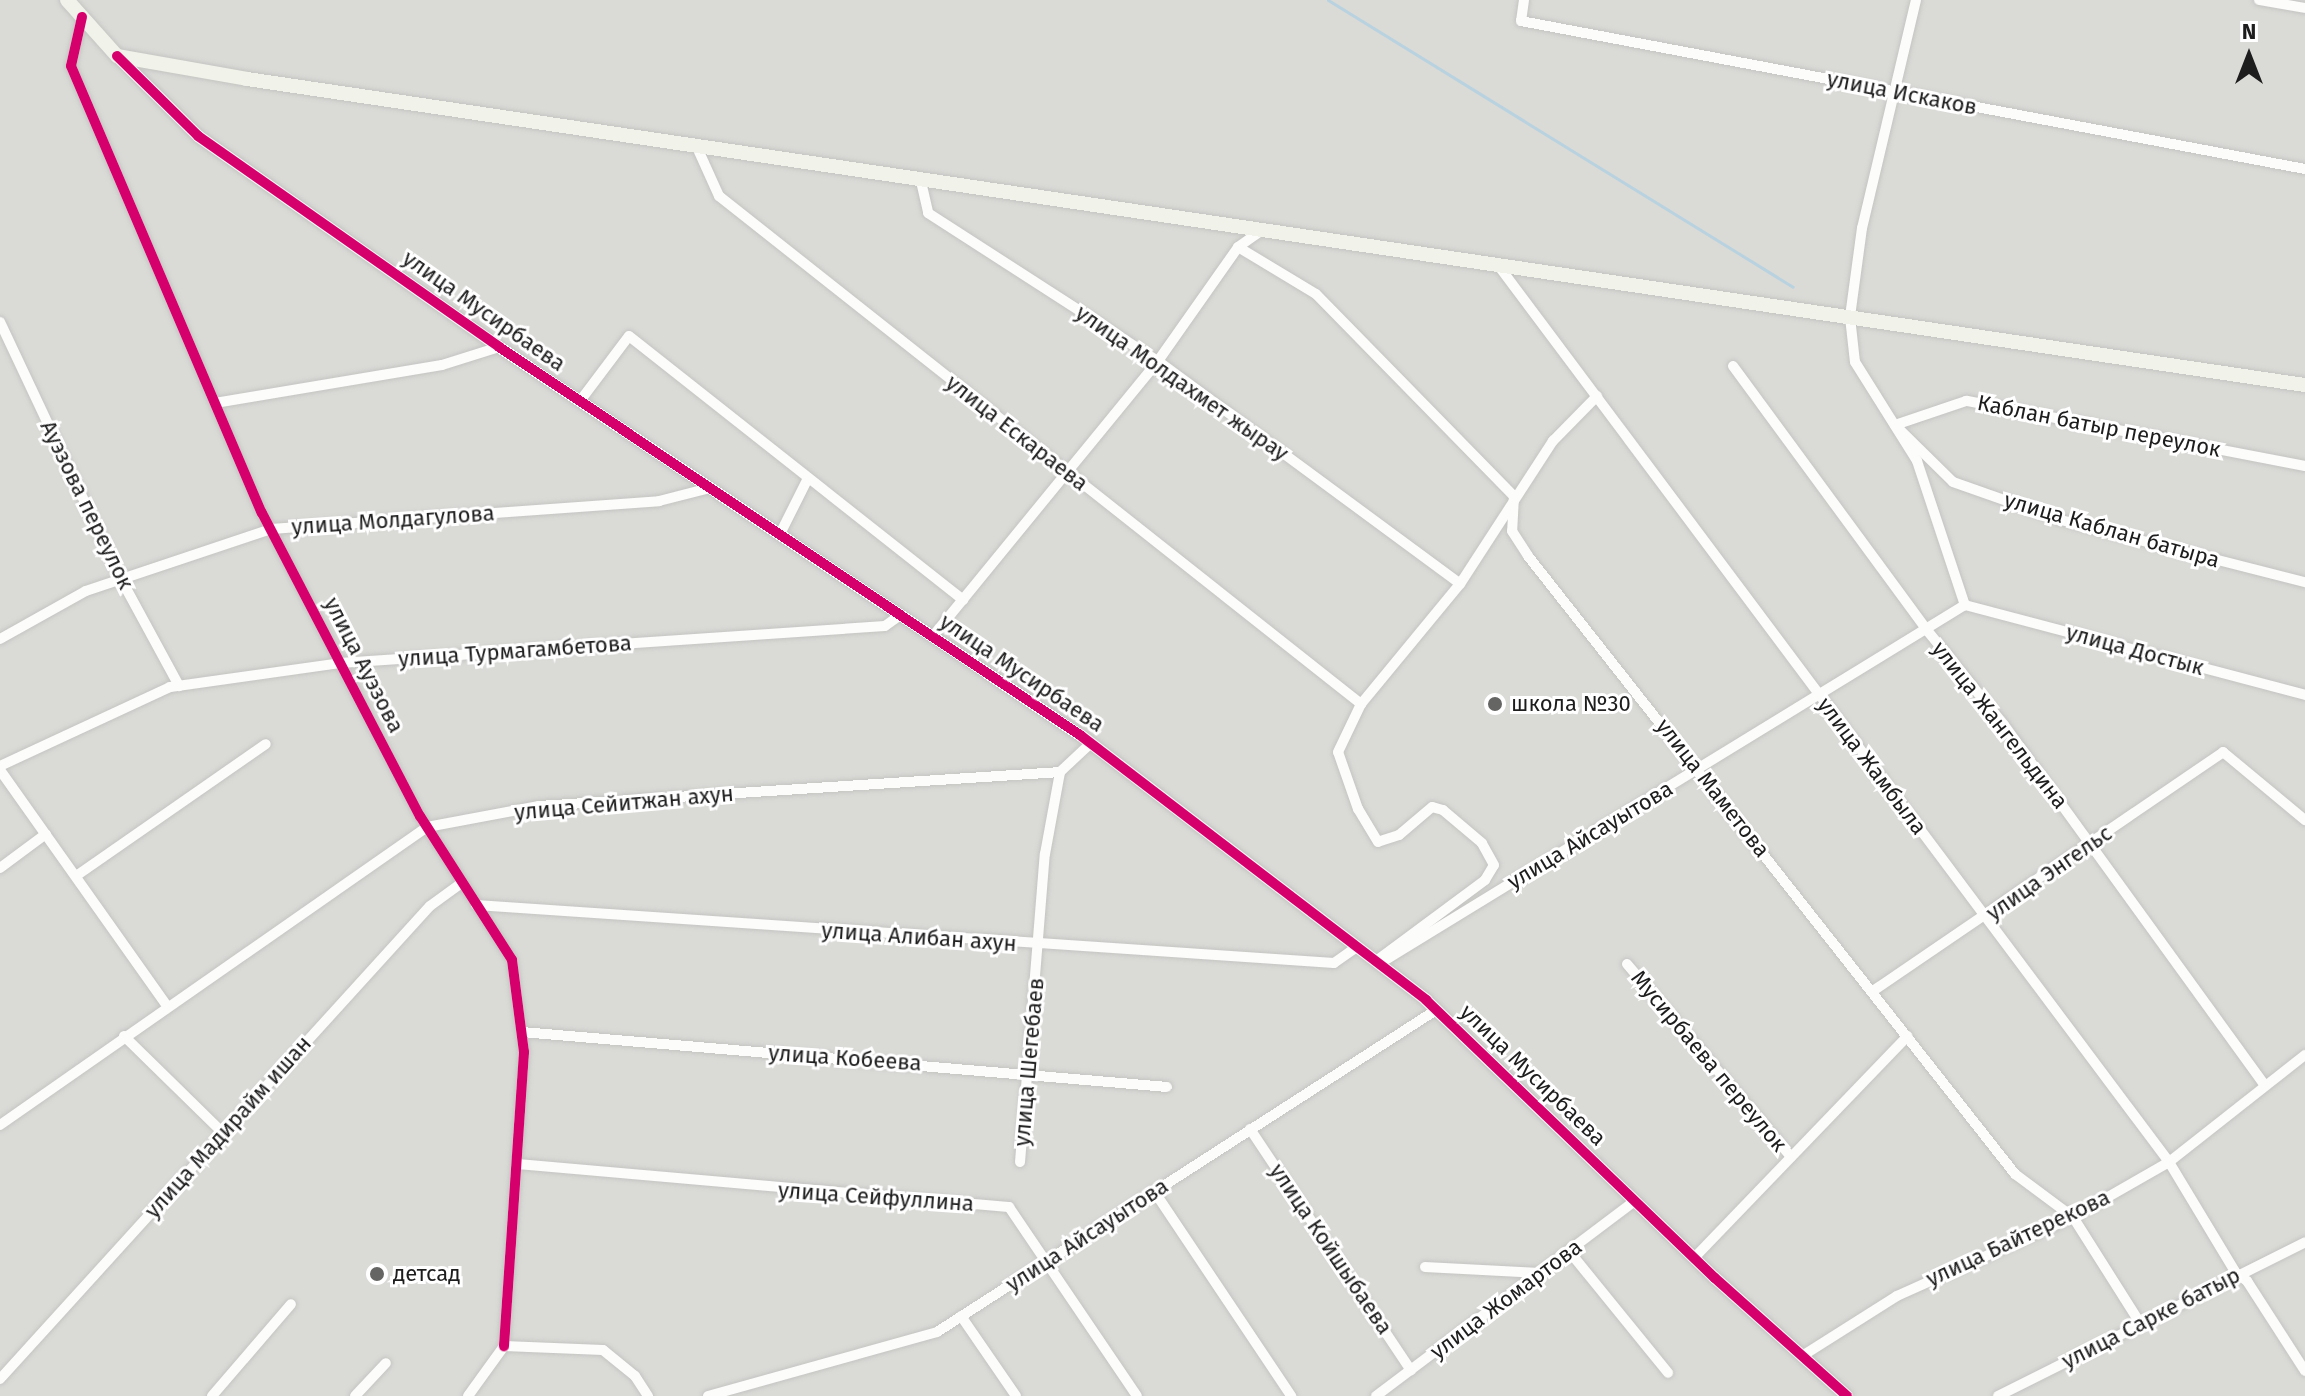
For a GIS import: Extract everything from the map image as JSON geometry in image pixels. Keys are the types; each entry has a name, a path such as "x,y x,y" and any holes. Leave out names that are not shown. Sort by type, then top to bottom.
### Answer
{"main road":[{"path":"67,0 117,56 2305,385"}],"street":[{"name":"улица Искаков","path":"1524,0 1521,21 2305,169"},
{"path":"1916,0 1862,228 1850,317 1855,362 1917,461 1965,605"},
{"path":"2259,0 2305,8"},
{"name":"улица Ауэзова","path":"82,17 71,66 271,529 427,827 512,960 522,1032 517,1164 504,1346"},
{"name":"улица Мусирбаева","path":"117,56 198,136 499,347 1091,743 1357,947 1436,1010 1694,1258 1847,1396"},
{"name":"улица Ескараева","path":"696,145 719,196 1361,704"},
{"name":"улица Молдахмет жырау","path":"920,177 928,213 1158,361 1460,584"},
{"path":"933,636 1158,361 1238,247 1265,228"},
{"path":"1238,247 1316,294 1514,496"},
{"name":"улица Жамбыла","path":"1498,265 2169,1162 2236,1273 2247,1281 2305,1371"},
{"name":"Ауэзова переулок","path":"0,322 121,579 179,686"},
{"path":"580,401 629,336 963,600"},
{"path":"215,403 442,365 499,347"},
{"name":"улица Жангельдина","path":"1733,366 1926,629 2004,725 2265,1086"},
{"path":"1377,963 1485,880 1494,865 1482,843 1443,810 1432,807 1385,844 1369,832 1338,760 1361,704 1460,584 1514,496 1553,441 1597,396"},
{"name":"Каблан батыр переулок","path":"1895,425 1966,401 2305,466"},
{"name":"улица Каблан батыра","path":"1895,425 1953,482 2061,520 2305,582"},
{"path":"780,534 808,478"},
{"name":"улица Молдагулова","path":"0,639 86,591 271,529 659,501 710,488"},
{"name":"улица Маметова","path":"1514,496 1512,531 1528,556 1699,768 2015,1174 2073,1217 2140,1323"},
{"name":"улица Айсауытова","path":"1377,963 1965,605"},
{"name":"улица Достык","path":"1965,605 2305,695"},
{"name":"улица Турмагамбетова","path":"0,768 84,724 179,686 340,663 885,626 900,615"},
{"path":"1060,772 1091,743"},
{"path":"76,876 266,744"},
{"name":"улица Энгельс","path":"1873,991 1986,918 2223,752 2305,820"},
{"path":"0,768 167,1006"},
{"name":"улица Сейитжан ахун","path":"0,1125 427,827 539,806 1060,772"},
{"name":"улица Шегебаев","path":"1020,1162 1045,854 1060,772"},
{"path":"0,868 46,834"},
{"name":"улица Мадирайм ишан","path":"0,1379 430,906 462,883"},
{"name":"улица Алибан ахун","path":"476,905 1334,963 1357,947"},
{"name":"Мусирбаева переулок","path":"1627,964 1791,1157"},
{"name":"улица Айсауытова","path":"708,1396 738,1392 937,1332 1436,1010"},
{"name":"улица Кобеева","path":"522,1032 1028,1072 1167,1087"},
{"path":"124,1036 223,1133"},
{"name":"Мусирбаева переулок","path":"1694,1258 1908,1036"},
{"name":"улица Байтерекова","path":"1802,1356 1897,1296 2073,1217 2169,1162 2305,1055"},
{"name":"улица Койшыбаева","path":"1250,1129 1411,1370"},
{"name":"улица Сейфуллина","path":"517,1164 789,1192 1009,1207 1137,1396"},
{"path":"1154,1191 1291,1396"},
{"name":"улица Жомартова","path":"1376,1396 1635,1201"},
{"name":"улица Сарке батыр","path":"1998,1396 2236,1273 2305,1242"},
{"path":"1569,1251 1668,1373"},
{"path":"1425,1267 1540,1273"},
{"path":"212,1396 291,1304"},
{"path":"961,1316 1016,1396"},
{"path":"468,1396 504,1346 603,1350 635,1376 648,1396"},
{"path":"355,1396 386,1363"}],"shaded area":[{"path":"0,0 2305,0 2305,1396 0,1396"}],"waterway":[{"path":"1328,0 1793,287"}],"cycle path":[{"path":"82,17 71,66 262,513 420,816 512,960 524,1052 504,1346"},
{"path":"117,56 198,136 499,347 1080,735 1426,1000 1715,1278 1847,1396"}],"place":[{"name":"школа №30","path":"1495,704"},
{"name":"детсад","path":"377,1274"}]}
